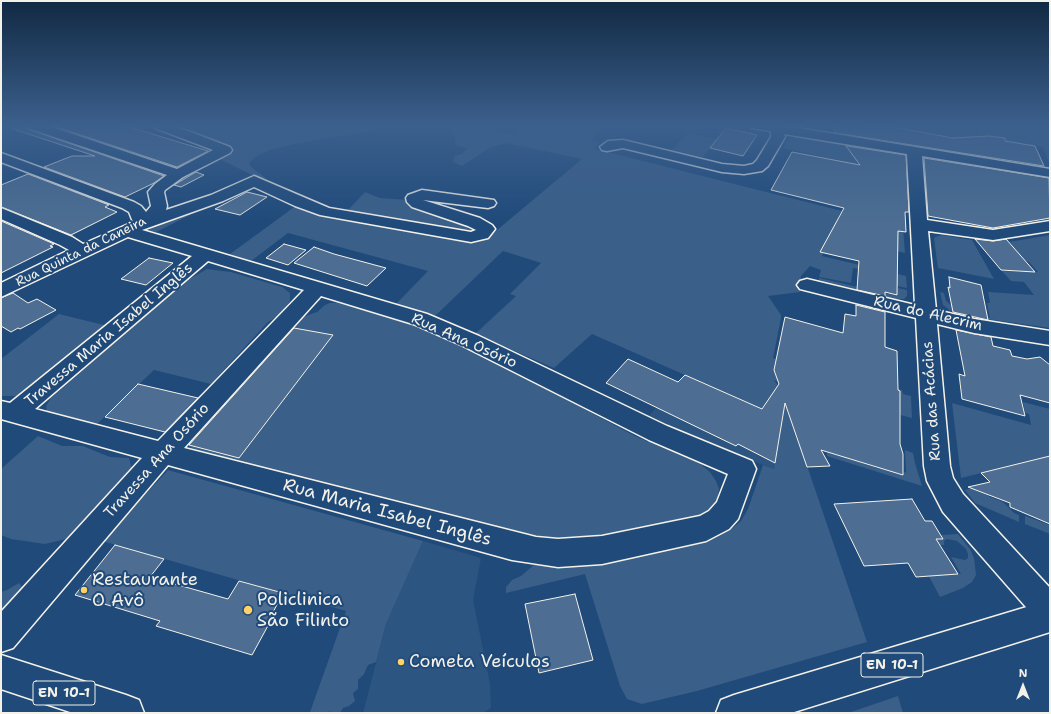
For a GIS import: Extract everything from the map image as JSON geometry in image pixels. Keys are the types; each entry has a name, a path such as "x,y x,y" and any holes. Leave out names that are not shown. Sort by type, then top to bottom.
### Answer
{"street":[{"path":"4,158 128,205 135,209 138,214 134,228"},
{"path":"132,158 178,174 209,158"},
{"path":"682,158 722,168 744,170 757,168 766,158"},
{"name":"Rua das Acácias","path":"915,158 937,466 940,481 953,503 1050,612"},
{"path":"959,158 1050,173"},
{"name":"Rua Quinta da Caneira","path":"1,291 82,251 134,228 153,216 159,206 156,192 165,182 178,174"},
{"path":"134,228 191,206 217,198 254,181 301,204 326,212 471,237 482,234 486,229 474,222 418,204 415,202 414,198 422,195 488,203"},
{"path":"1,213 66,241 82,251"},
{"path":"919,224 993,235 1050,226"},
{"name":"Rua Ana Osório","path":"134,228 205,256 420,320 448,330 658,433 743,469"},
{"name":"Travessa Maria Isabel Inglês","path":"7,412 205,256"},
{"name":"Rua do Alecrim","path":"808,285 974,326 1050,338"},
{"name":"Travessa Ana Osório","path":"1,636 163,453 316,289"},
{"name":"Rua Maria Isabel Inglês","path":"7,412 512,546 558,552 602,550 706,528 719,520 728,510 743,469"},
{"name":"EN 10-1","path":"734,713 1050,616"},
{"name":"EN 10-1","path":"1,672 126,713"}],"shaded area":[{"path":"219,158 254,158 249,163 251,167 266,178 252,177 252,175"},
{"path":"454,158 474,158 462,166 453,162"},
{"path":"579,158 632,158 842,211 838,218 903,227 905,253 829,236 822,256 906,276 907,288 897,286 897,278 853,268 851,283 819,277 821,270 810,266 801,276 800,292 768,296 781,315 773,358 902,390 903,394 911,396 912,418 900,415 900,401 812,391 774,380 790,402 801,448 867,642 697,691 642,704 627,699 620,686 585,574 506,593 506,587 512,580 521,576 535,564 625,556 717,535 730,530 741,521 748,509 763,465 774,469 781,429 762,409 592,334 554,368 475,334 516,296 510,294 541,263 503,251 435,316 395,305 428,271 288,233 251,261 230,254 297,205 315,212 348,220 476,242 485,240 582,159"},
{"path":"830,158 867,158 902,170 857,162 856,164"},
{"path":"986,158 1011,158 1012,163"},
{"path":"365,192 380,198 409,200 469,222 477,231 472,233 347,211"},
{"path":"199,207 204,208 156,232 150,231 150,229 154,226"},
{"path":"942,235 972,240 994,279 938,268 934,239 935,237"},
{"path":"1050,235 1050,328 987,319 951,311 943,305 940,292 944,293 946,301 955,308 990,318 987,303 990,303 988,292 1034,295 1024,282 1011,281 1002,271 1038,272 1009,245 1012,244 1009,242"},
{"path":"207,269 231,272 282,287 290,293 290,301 278,316 268,322 211,384 154,370 97,424 47,412 46,406 51,398 186,281"},
{"path":"819,278 897,296 898,288 907,290 907,296 904,299 896,299 819,280"},
{"path":"330,303 338,303 399,319 458,342 635,436 700,464 710,472 719,489 714,507 705,515 690,521 566,545 201,453 187,445 239,458 332,336 288,326 297,319 317,312 325,305"},
{"path":"59,314 108,326 31,390 18,396 1,396 1,359"},
{"path":"685,375 762,409 781,430 774,469 697,440 649,416"},
{"path":"1023,402 1050,409 1050,456 961,478 952,403 1031,425 1029,414 1025,413"},
{"path":"38,436 62,446 83,446 110,457 129,458 132,469 83,526 66,539 45,544 11,539 1,535 1,469"},
{"path":"827,450 877,468 884,468 902,473 906,472 905,450 913,453 922,486 827,456"},
{"path":"168,470 423,541 386,624 376,662 368,665 364,674 358,680 358,689 353,693 355,701 349,706 343,708 340,713 331,713 330,711 328,713 310,712 346,611 102,541"},
{"path":"977,487 990,497 1003,502 1014,513 1019,515 1019,522 975,503 965,490"},
{"path":"1025,516 1050,525 1050,534 1025,524"},
{"path":"958,534 970,549 974,558 976,575 972,582 963,588 940,597 927,573 961,574 951,557 965,560 968,558 968,554 966,549 957,541 947,539 944,541 944,545 940,545 936,539 943,539 941,535"},
{"path":"423,541 481,558 473,600 490,684 491,708 483,713 363,713 386,624"},
{"path":"19,583 23,588 22,595 1,615 1,592"},
{"path":"898,696 903,713 848,713"}],"building":[{"path":"66,158 113,158 164,176 154,183 125,197 44,167"},
{"path":"151,158 194,158 177,167"},
{"path":"789,158 825,158 860,165 855,158 906,158 909,212 905,212 906,232 898,231 897,295 885,292 885,296 857,290 859,261 820,252 844,208 771,190"},
{"path":"924,158 1049,178 1050,218 993,228 928,216"},
{"path":"996,158 1041,158 1044,166"},
{"path":"196,172 204,175 181,187 174,185"},
{"path":"28,174 109,205 105,207 117,212 71,235 1,207 1,185"},
{"path":"247,192 267,197 240,215 215,209"},
{"path":"1,221 54,244 50,246 53,247 1,273"},
{"path":"975,239 993,241 1006,239 1035,272 1001,270"},
{"path":"284,244 306,250 288,265 266,258"},
{"path":"314,247 386,268 367,286 294,263"},
{"path":"149,258 173,263 146,285 121,279"},
{"path":"949,277 981,285 988,320 953,312 948,287 950,288"},
{"path":"13,293 28,303 37,299 56,310 20,329 18,328 11,332 1,326 1,298"},
{"path":"856,305 885,312 885,347 897,351 898,390 900,391 900,444 903,454 903,475 821,450 830,466 807,467 785,403 775,463 738,444 736,446 606,383 628,359 678,382 685,375 762,409 779,384 774,370 785,317 843,333 845,314 856,316"},
{"path":"294,328 333,335 239,458 189,445"},
{"path":"956,330 991,337 993,346 1010,350 1012,356 1027,359 1040,357 1050,365 1050,403 1020,395 1025,416 962,399 959,374 965,376"},
{"path":"138,384 198,398 165,432 105,417"},
{"path":"1050,456 1050,524 1010,507 1010,503 968,487 990,482 981,473"},
{"path":"912,499 925,521 932,521 943,539 936,539 958,574 916,577 908,563 864,566 834,504"},
{"path":"115,545 164,559 150,577 228,599 239,581 283,593 268,622 270,622 252,655 156,626 160,621 75,595"},
{"path":"575,594 593,660 539,673 525,604"}],"place":[{"name":"Restaurante O Avô","path":"84,590"},
{"name":"Policlinica São Filinto","path":"248,610"},
{"name":"Cometa Veículos","path":"401,662"}]}
